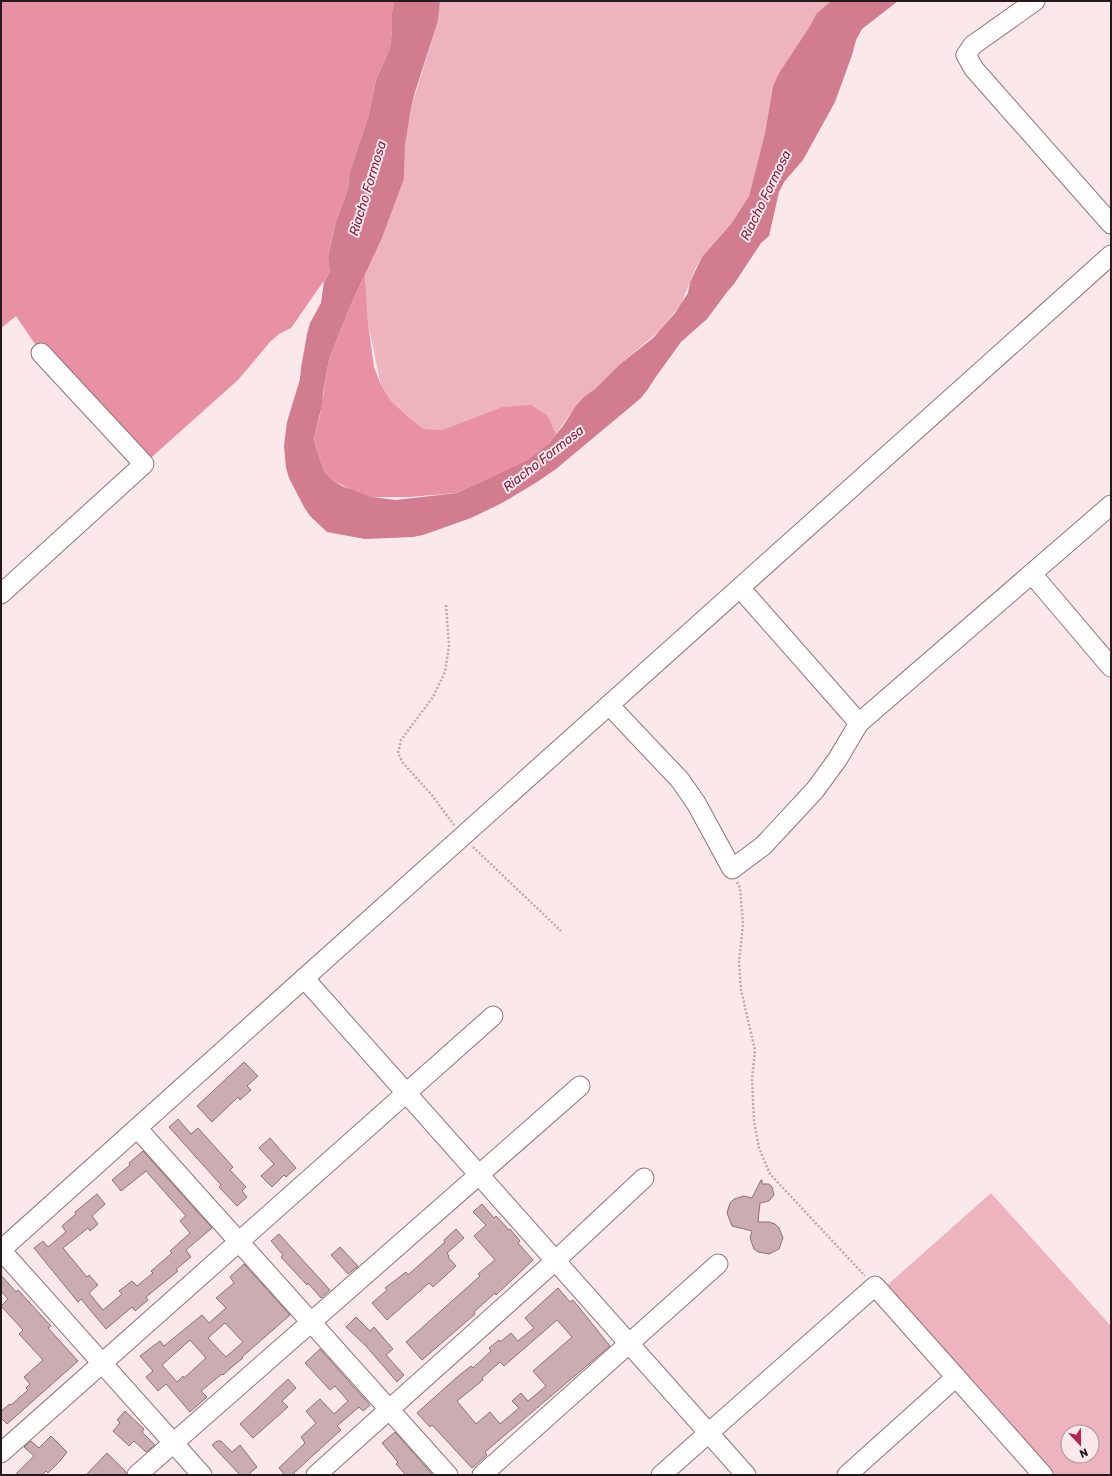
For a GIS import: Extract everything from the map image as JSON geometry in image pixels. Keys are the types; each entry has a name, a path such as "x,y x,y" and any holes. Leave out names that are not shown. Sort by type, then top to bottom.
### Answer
{"street":[{"path":"1035,1 973,45 966,55 974,69 1111,224"},
{"path":"202,1475 1,1250 1111,255"},
{"path":"1,594 144,464 41,353"},
{"path":"609,705 680,780 696,803 732,869 763,846 815,790 837,760 859,723 1111,505"},
{"path":"1032,574 1111,667"},
{"path":"740,588 859,723"},
{"path":"304,978 746,1475"},
{"path":"1,1453 493,1016"},
{"path":"137,1475 580,1086"},
{"path":"137,1128 448,1475"},
{"path":"316,1475 555,1261 644,1178"},
{"path":"482,1475 718,1264"},
{"path":"661,1475 875,1286 956,1377 1036,1473"},
{"path":"847,1475 956,1377"}],"path":[{"path":"446,605 449,646 445,672 433,697 401,740 398,753 404,763 431,794 462,837 561,931"},
{"path":"732,869 740,888 742,924 739,962 741,990 755,1050 752,1079 754,1121 759,1148 770,1174 875,1286"}],"shaded area":[{"path":"1,1 394,1 390,48 376,80 368,118 350,171 348,189 336,221 328,255 330,272 291,328 279,334 270,342 238,380 144,464 41,353 16,316 1,328"},
{"path":"440,1 831,1 816,14 810,26 779,73 773,86 765,133 749,196 731,224 702,257 695,269 681,304 660,330 619,365 575,407 556,434 548,416 502,407 442,430 424,429 391,401 381,385 368,323 365,275 382,238 404,179 405,146 411,108 438,21"},
{"path":"365,275 368,323 374,367 381,385 391,401 424,429 442,430 502,407 531,405 548,416 556,434 549,443 529,459 457,493 409,497 372,497 352,490 332,480 324,471 314,438 320,415 329,359 349,309"},
{"path":"991,1193 1111,1326 1111,1475 1053,1475 884,1288"}],"water":[{"name":"Riacho Formosa","path":"394,1 440,1 438,21 411,108 405,146 404,179 382,238 349,309 329,359 322,405 314,438 324,471 332,480 342,486 372,497 396,500 457,493 529,459 549,443 584,397 595,389 619,365 653,338 675,313 688,293 690,282 702,257 731,224 749,196 765,133 773,86 779,73 810,26 816,14 831,1 898,1 862,29 856,40 835,102 803,160 784,182 779,192 769,236 761,243 734,284 707,319 681,342 641,398 556,469 502,503 471,518 423,535 413,537 365,539 327,532 310,516 289,478 286,468 284,446 287,422 300,379 307,334 310,323 321,303 324,281 330,272 328,256 336,221 348,189 350,171 368,118 376,80 390,48"}],"building":[{"path":"244,1062 258,1076 247,1086 251,1090 240,1100 238,1097 212,1122 197,1106"},
{"path":"178,1119 191,1134 198,1128 233,1167 230,1170 246,1187 242,1191 247,1197 237,1206 219,1187 221,1185 169,1127"},
{"path":"270,1138 296,1168 286,1177 284,1175 272,1187 261,1176 274,1164 259,1148"},
{"path":"143,1151 212,1228 186,1250 191,1257 176,1269 178,1271 146,1297 148,1300 135,1311 132,1307 106,1329 81,1299 78,1302 34,1248 43,1241 48,1247 66,1232 62,1226 76,1214 75,1212 97,1194 105,1204 92,1216 98,1224 90,1231 88,1228 63,1248 87,1277 89,1275 98,1285 89,1293 103,1310 122,1294 119,1291 132,1281 137,1286 153,1273 151,1271 172,1253 170,1251 190,1233 180,1221 186,1216 146,1171 121,1191 112,1180 130,1165 129,1163"},
{"path":"761,1180 762,1184 769,1184 772,1187 774,1195 769,1201 760,1203 758,1222 769,1222 775,1224 779,1228 783,1238 779,1249 769,1254 758,1252 754,1249 750,1238 752,1231 732,1226 727,1213 730,1203 734,1199 744,1196 752,1198"},
{"path":"482,1204 494,1218 496,1216 509,1230 510,1229 520,1241 518,1243 533,1260 496,1295 495,1293 474,1312 475,1314 422,1360 406,1342 480,1276 478,1274 495,1260 474,1236 486,1225 473,1212"},
{"path":"456,1229 464,1238 447,1253 449,1256 448,1257 456,1266 433,1287 429,1283 387,1320 372,1303 387,1290 385,1288 406,1272 408,1275 445,1242 444,1240"},
{"path":"279,1234 330,1290 321,1298 281,1257 283,1255 271,1241"},
{"path":"340,1247 358,1266 348,1274 331,1255"},
{"path":"244,1264 290,1315 242,1357 243,1358 201,1391 207,1397 190,1412 166,1384 158,1391 146,1377 153,1371 140,1356 160,1341 164,1346 202,1315 209,1323 226,1308 216,1298 234,1283 230,1277","holes":["225,1323 243,1342 226,1357 208,1338","190,1340 206,1358 184,1378 183,1376 177,1382 162,1365"]},
{"path":"1,1275 16,1292 18,1290 51,1326 48,1328 78,1361 7,1424 1,1418 1,1411 10,1404 11,1405 28,1390 26,1388 30,1384 24,1377 43,1360 19,1334 23,1330 1,1306 8,1299 1,1291"},
{"path":"558,1288 570,1302 573,1300 610,1346 485,1452 487,1455 472,1468 432,1425 430,1427 417,1413 456,1378 471,1366 473,1368 491,1351 489,1348 499,1340 500,1342 511,1333 518,1341 534,1328 525,1318","holes":["557,1320 572,1337 533,1371 546,1386 528,1401 521,1393 512,1401 519,1408 500,1424 490,1412 476,1424 457,1401 483,1380 482,1378 500,1362 504,1366"]},
{"path":"356,1317 370,1331 374,1327 393,1349 386,1355 404,1375 397,1382 366,1346 346,1327"},
{"path":"320,1349 370,1405 363,1411 359,1407 337,1426 341,1430 292,1475 285,1475 279,1468 305,1443 301,1437 316,1423 306,1411 320,1399 334,1414 348,1401 335,1386 330,1390 305,1363"},
{"path":"288,1379 296,1388 282,1401 288,1407 253,1438 240,1424"},
{"path":"125,1411 144,1429 142,1432 155,1445 146,1452 134,1441 129,1446 113,1431 120,1423 117,1420"},
{"path":"395,1432 433,1475 406,1475 396,1464 398,1462 382,1443"},
{"path":"51,1436 67,1452 60,1461 48,1473 46,1471 42,1475 15,1475 34,1456 24,1447 31,1441 39,1448"},
{"path":"217,1441 221,1441 232,1452 240,1445 257,1467 248,1475 240,1475 212,1445"},
{"path":"107,1453 126,1472 126,1475 86,1475"}]}
